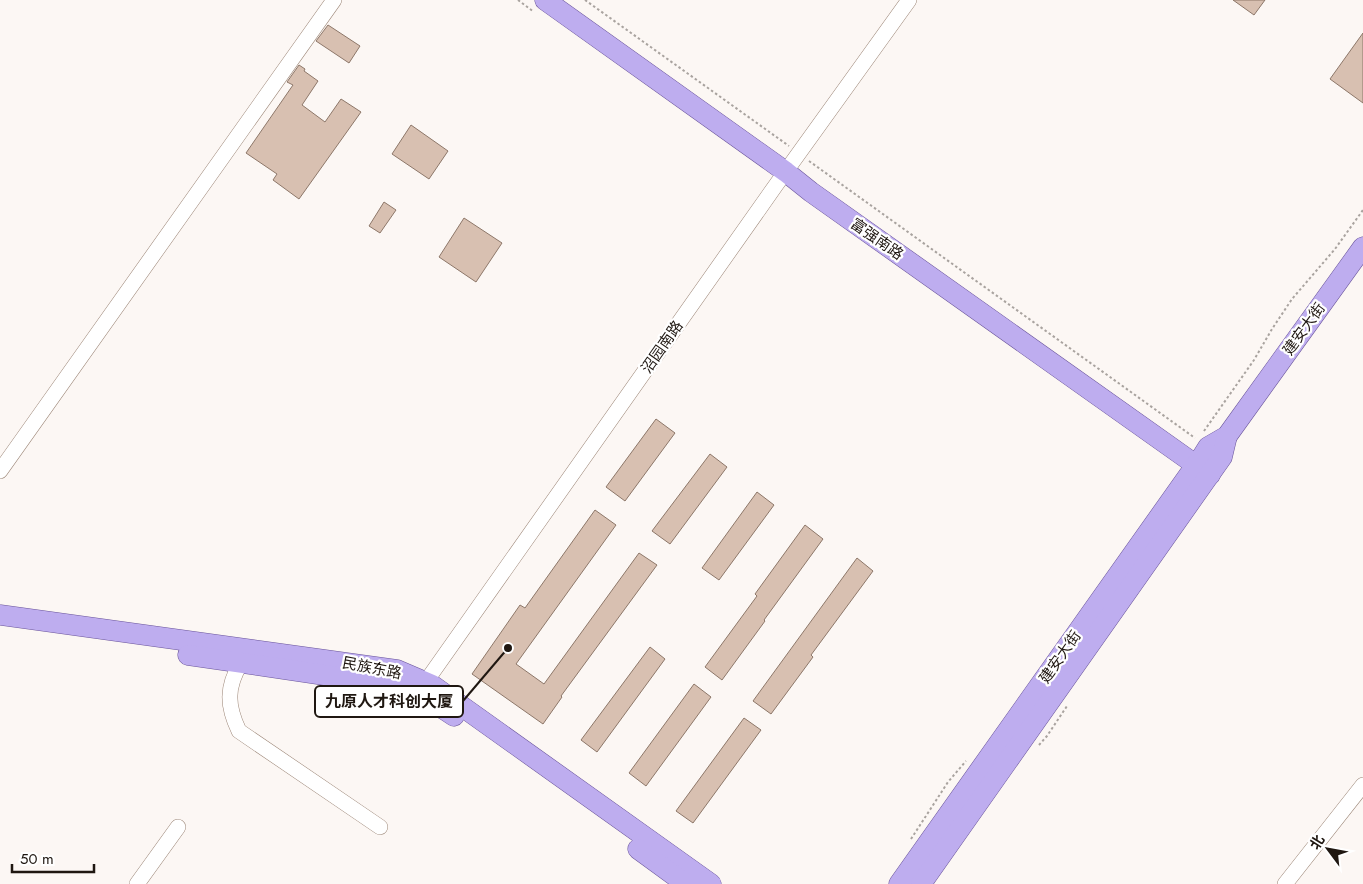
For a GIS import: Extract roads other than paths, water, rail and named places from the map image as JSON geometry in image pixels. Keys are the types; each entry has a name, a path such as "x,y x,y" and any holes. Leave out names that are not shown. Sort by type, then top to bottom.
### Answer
{"main road":[{"name":"富强南路","path":"545,0 792,163"},
{"name":"富强南路","path":"565,0 792,163 819,198 1207,462"},
{"name":"建安大街","path":"899,884 1207,462 1222,457 1227,436 1363,247"},
{"name":"建安大街","path":"922,884 1207,462"},
{"name":"民族东路","path":"0,615 396,670 421,689 436,705 686,884"},
{"name":"民族东路","path":"0,628 372,682 399,688 421,689 432,685 711,884"},
{"path":"654,860 668,884"}],"street":[{"path":"0,471 334,0"},
{"name":"沼园南路","path":"421,689 909,0"},
{"path":"241,663 233,676 230,697 233,718 239,731 380,827"},
{"path":"1285,884 1363,785"},
{"path":"137,884 178,827"}],"place":[{"name":"九原人才科创大厦","path":"508,648"}]}
